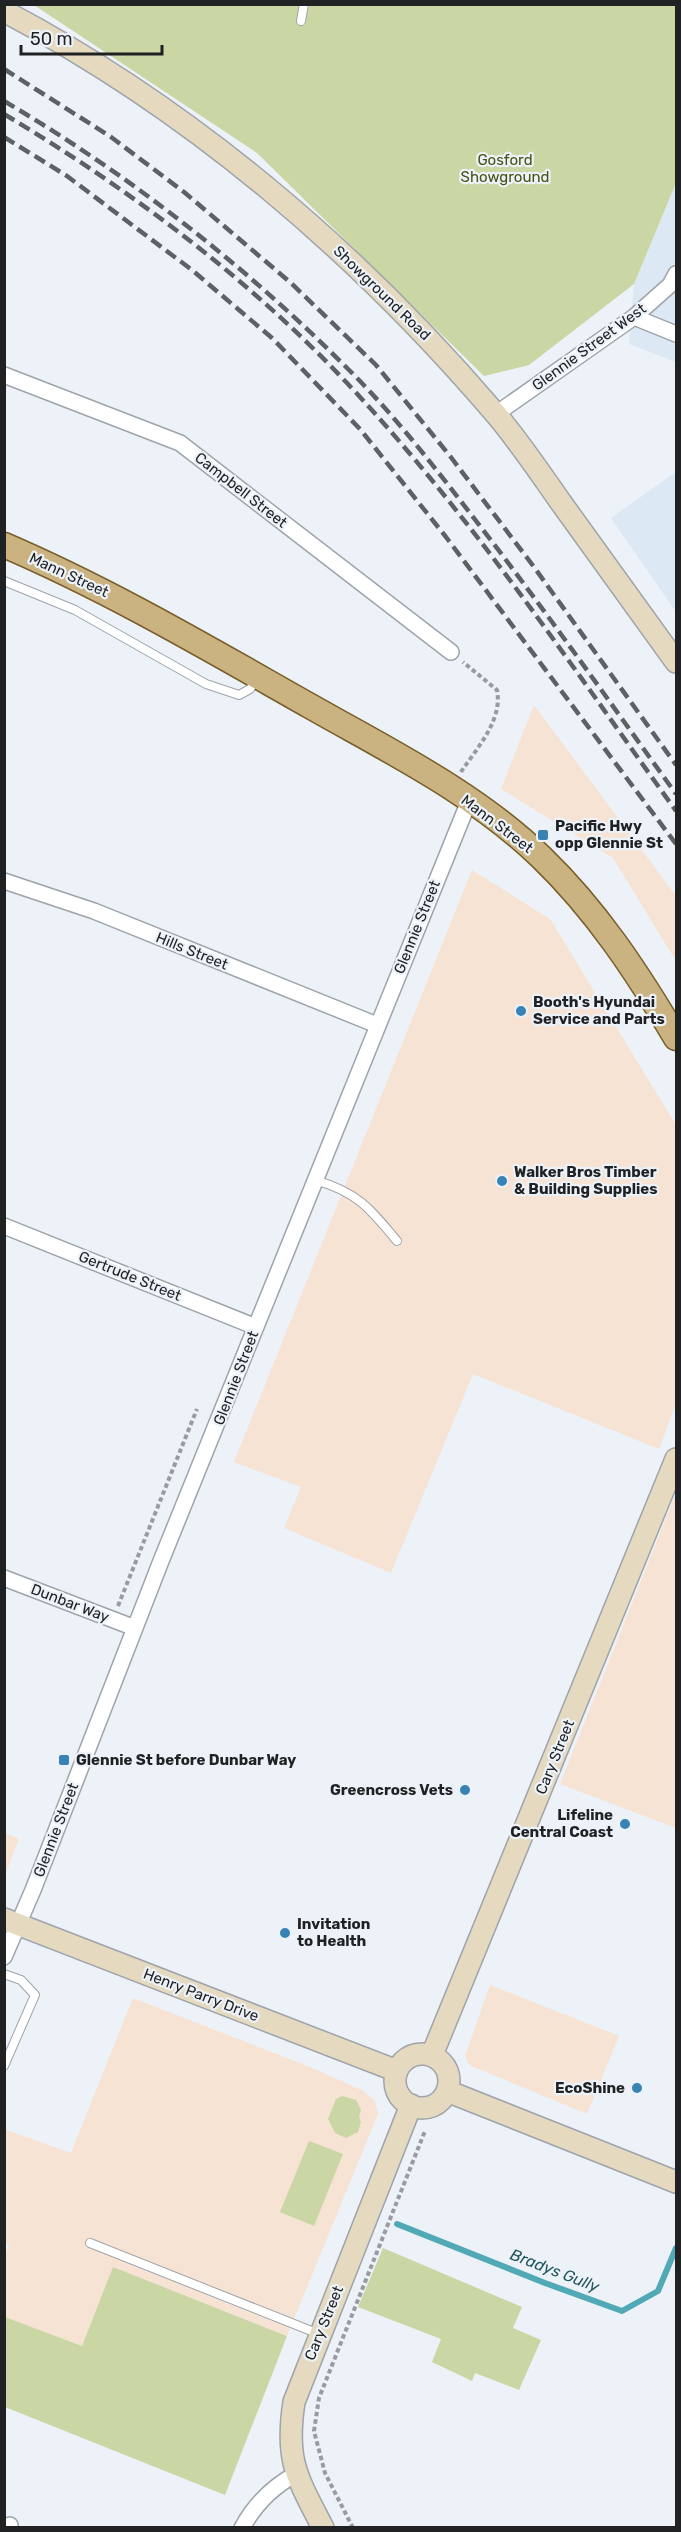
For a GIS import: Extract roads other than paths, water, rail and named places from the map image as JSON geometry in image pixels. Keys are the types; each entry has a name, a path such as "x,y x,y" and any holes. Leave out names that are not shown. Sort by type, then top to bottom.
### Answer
{"main road":[{"name":"Mann Street","path":"4,545 92,585 258,676 400,757 459,795 523,842 573,889 607,929 676,1038"}],"street":[{"name":"Showground Road","path":"4,11 113,75 172,115 243,168 314,228 382,291 441,352 496,414 676,662"},
{"name":"Glennie Street West","path":"496,414 634,317 670,285 676,274"},
{"path":"634,317 676,334"},
{"name":"Campbell Street","path":"4,375 180,443 451,652"},
{"name":"Glennie Street","path":"4,1957 11,1922 135,1628 377,1025 459,795"},
{"name":"Hills Street","path":"4,881 94,911 377,1025"},
{"name":"Gertrude Street","path":"4,1226 256,1327"},
{"name":"Cary Street","path":"432,2055 676,1459"},
{"name":"Dunbar Way","path":"4,1578 135,1628"},
{"name":"Henry Parry Drive","path":"11,1922 397,2071"},
{"path":"415,2054 432,2055 445,2067 449,2083 447,2091 442,2098 428,2107 411,2105 399,2095 395,2079 397,2071 407,2058 415,2054"},
{"path":"447,2091 676,2182"},
{"name":"Cary Street","path":"323,2528 296,2474 290,2451 290,2428 294,2402 411,2105"},
{"path":"242,2528 252,2508 265,2495 296,2474"}],"lane":[{"path":"301,21 304,4"},
{"name":"Mann Street","path":"4,581 75,610 214,687 240,695 250,689 258,676"},
{"path":"315,1180 339,1187 370,1208 397,1241"},
{"path":"4,1974 21,1980 35,1995 4,2066"},
{"path":"90,2243 320,2334"}],"waterway":[{"name":"Bradys Gully","path":"397,2224 622,2311 658,2291 676,2248"}],"railway":[{"path":"4,69 111,137 184,192 291,283 376,365 450,456 534,567 676,765"},
{"path":"4,101 97,160 186,225 271,296 351,372 402,427 434,466 555,626 676,794"},
{"path":"4,114 96,173 185,237 269,307 347,383 436,485 477,537 676,811"},
{"path":"4,137 67,176 192,270 272,338 360,429 446,537 676,844"}],"place":[{"name":"Pacific Hwy opp Glennie St","path":"543,835"},
{"name":"Booth's Hyundai Service and Parts","path":"521,1011"},
{"name":"Walker Bros Timber & Building Supplies","path":"502,1181"},
{"name":"Glennie St before Dunbar Way","path":"64,1760"},
{"name":"Greencross Vets","path":"465,1790"},
{"name":"Lifeline Central Coast","path":"625,1824"},
{"name":"Invitation to Health","path":"285,1933"},
{"name":"EcoShine","path":"637,2088"}],"park label":[{"name":"Gosford Showground","path":"505,168"}]}
